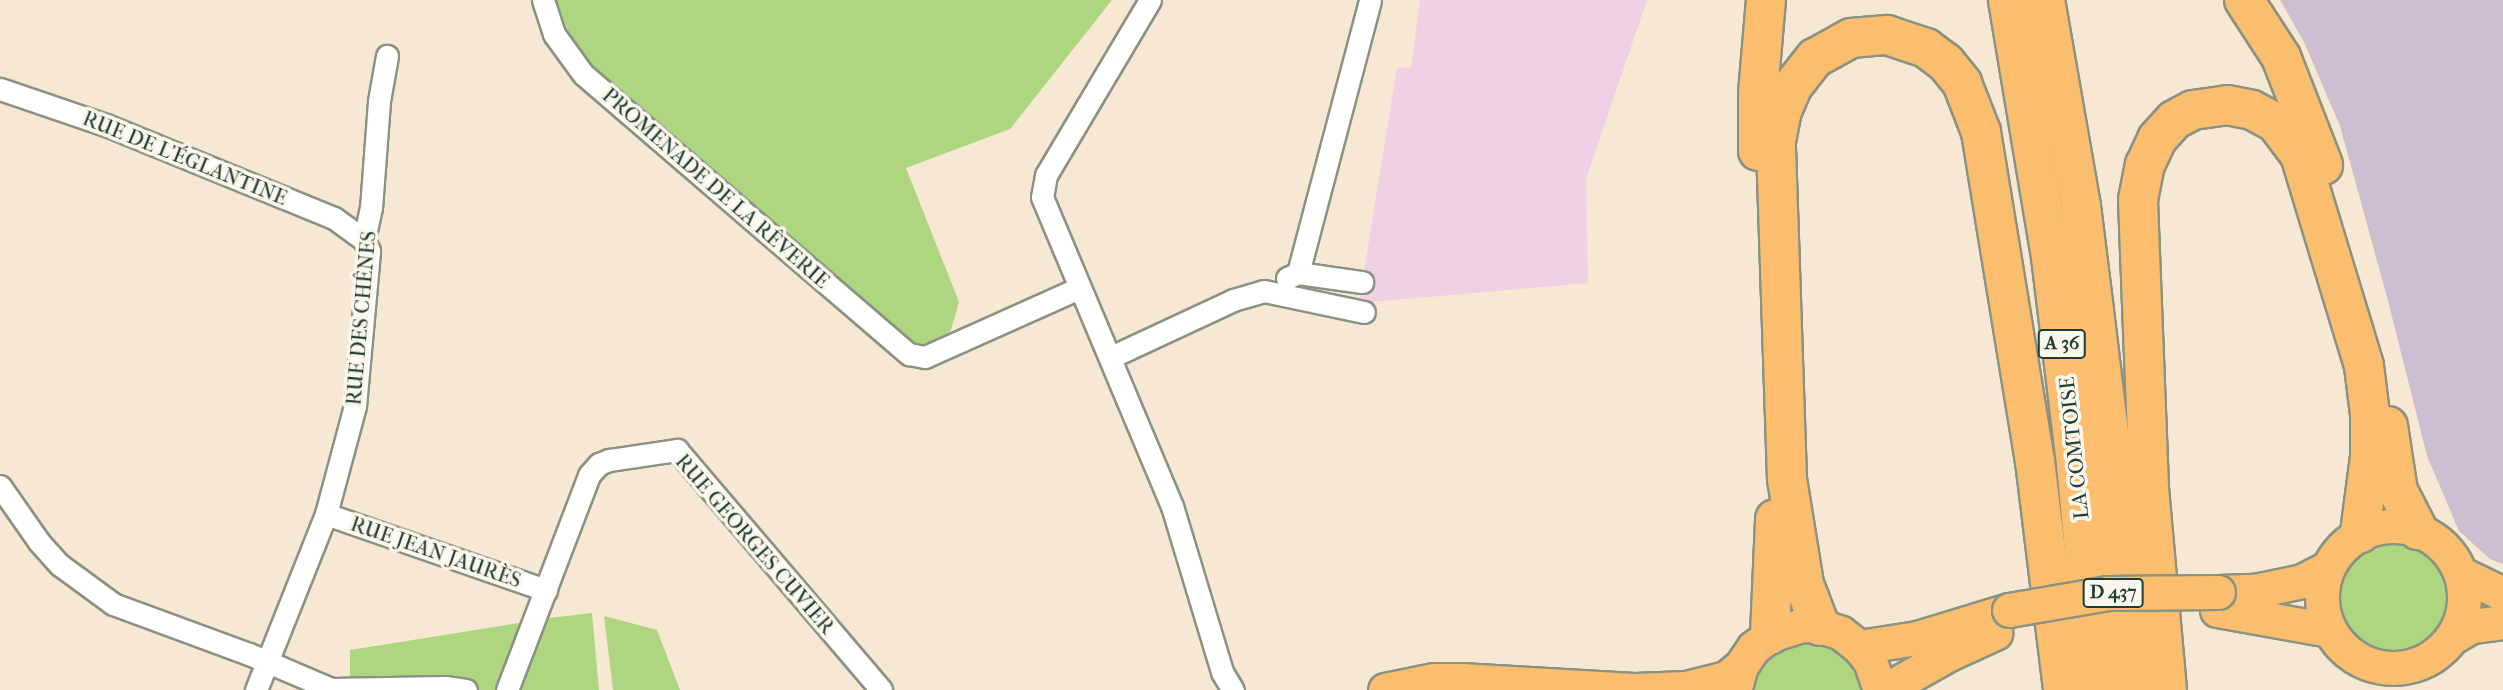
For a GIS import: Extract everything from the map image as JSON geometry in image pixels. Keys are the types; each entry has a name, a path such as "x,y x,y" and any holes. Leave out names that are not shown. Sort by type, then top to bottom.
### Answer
{"highway":[{"path":"1766,0 1758,93 1758,132 1763,338 1775,529 1770,635"},
{"name":"LA COMTOISE","path":"2008,0 2054,283 2077,476 2097,690"},
{"name":"LA COMTOISE","path":"2045,0 2079,194 2093,298 2109,433 2132,690"},
{"path":"2244,0 2281,57 2316,142 2379,365 2391,463 2398,491 2418,530"},
{"path":"1820,626 1804,584 1786,467 1776,141 1782,111 1792,87 1815,58 1851,38 1887,35 1926,48 1946,63 1966,90 1982,132 2035,461 2063,690"},
{"path":"2167,690 2149,487 2138,200 2145,165 2157,139 2174,120 2193,110 2227,105 2252,110 2276,123 2300,155 2364,366 2370,414 2370,457 2360,533"}],"main road":[{"path":"2451,638 2463,607 2460,573 2451,555 2436,540 2418,530 2399,526 2379,527 2360,533 2336,554 2328,568 2322,599 2329,630 2346,652 2367,664 2390,669 2414,666 2435,655 2451,638 2472,626 2503,622"},
{"name":"D 437","path":"2217,601 2302,582 2328,568"},
{"path":"2460,573 2503,594"},
{"name":"D 437","path":"1859,647 2012,619 2107,593 2217,601 2329,630"},
{"name":"D 437","path":"1885,690 2012,619"},
{"path":"1385,690 1434,680 1634,690 1686,688 1726,678 1738,678 1754,648 1770,635 1794,626 1820,626 1842,633 1859,647 1870,661 1880,690"}],"street":[{"name":"PROMENADE DE LA RÊVERIE","path":"543,0 554,34 583,74 915,357 925,357 1079,288"},
{"path":"1150,0 1046,175 1042,197 1172,506 1225,684"},
{"path":"1298,273 1370,0"},
{"name":"RUE DES CHÊNES","path":"256,690 326,514 355,406 369,251 364,240 372,208 379,101 387,56"},
{"name":"RUE DE L'ÉGLANTINE","path":"0,89 106,125 334,218 364,240"},
{"path":"1111,357 1233,300 1265,291 1298,273 1362,282"},
{"path":"1265,291 1364,312"},
{"name":"RUE GEORGES CUVIER","path":"507,690 589,475 599,464 609,460 677,450 881,690"},
{"path":"0,486 39,542 79,582 113,604 331,689 445,687 466,690"},
{"name":"RUE JEAN JAURÈS","path":"326,514 546,590"}],"shaded area":[{"path":"1420,0 1647,0 1586,179 1588,283 1359,303 1397,67 1411,68"},
{"path":"2280,0 2503,0 2503,564 2490,559 2459,531 2427,456 2340,126 2304,42"}],"green space":[{"path":"554,0 1112,0 1010,129 906,168 959,302 951,330 940,342 917,346 907,343 590,66 575,46"},
{"path":"2392,540 2415,545 2434,557 2446,576 2451,599 2446,622 2434,641 2415,653 2392,658 2369,653 2350,641 2338,622 2333,599 2338,576 2350,557 2369,545"},
{"path":"592,613 599,690 520,690 549,618"},
{"path":"604,616 657,630 680,690 613,690"},
{"path":"525,622 498,690 479,690 471,686 350,684 350,650"},
{"path":"1804,640 1828,645 1848,658 1856,668 1864,690 1748,690 1750,682 1770,652"}]}
